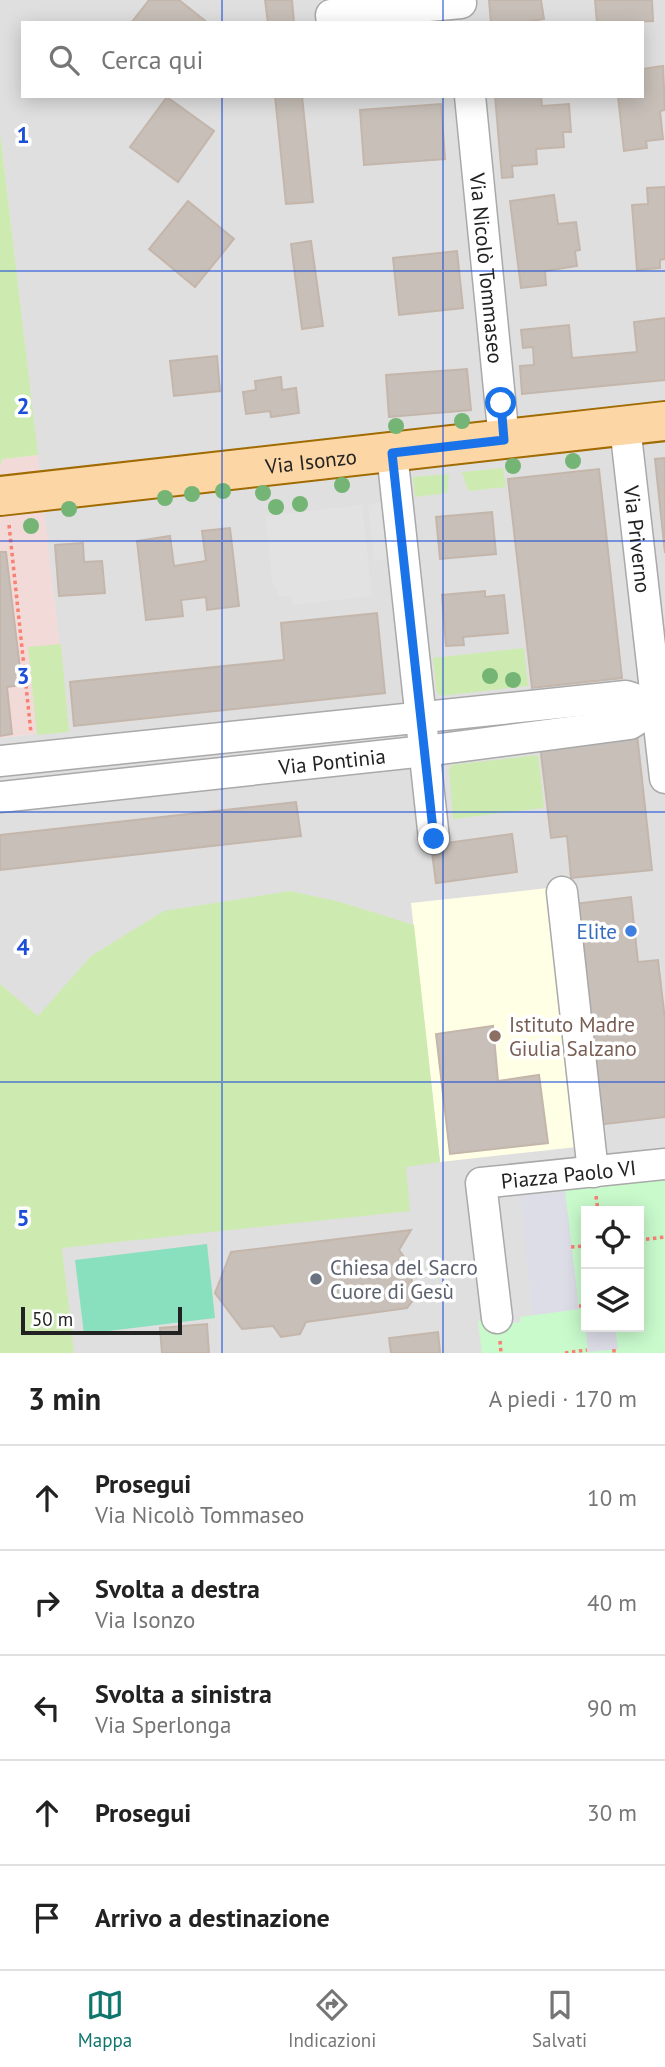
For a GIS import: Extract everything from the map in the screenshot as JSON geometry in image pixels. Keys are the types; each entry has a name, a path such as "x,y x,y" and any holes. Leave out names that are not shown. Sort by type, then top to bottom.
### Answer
{"main road":[{"name":"Via Isonzo","path":"3,495 665,421"}],"street":[{"path":"332,21 331,15 462,9"},
{"name":"Via Nicolò Tommaseo","path":"470,98 504,440"},
{"name":"Via Priverno","path":"625,426 662,706 665,778"},
{"path":"392,453 434,839"},
{"name":"Via Pontinia","path":"0,761 626,696 662,706"},
{"name":"Via Pontinia","path":"0,797 425,751 630,724 662,706"},
{"path":"562,892 593,1172"},
{"name":"Piazza Paolo VI","path":"497,1318 481,1183 665,1164"}],"path":[{"path":"3,495 34,758"},
{"path":"644,1239 665,1237"},
{"path":"571,1247 581,1246"},
{"path":"565,1353 587,1350"}],"shaded area":[{"path":"0,0 665,0 665,1353 0,1353 0,738 69,730 0,132"},
{"path":"38,455 69,730 0,738 0,465 3,459"},
{"path":"387,502 393,558 374,561 368,504"},
{"path":"362,505 372,596 293,605 292,596 278,597 277,587 273,587 265,516"},
{"name":"Istituto Madre Giulia Salzano","path":"548,888 577,1147 440,1162 411,903"},
{"path":"565,1191 579,1309 532,1315 520,1196"},
{"path":"586,1332 616,1332 618,1349 588,1352"}],"green space":[{"path":"0,132 38,455 3,459 0,465"},
{"path":"503,468 506,487 468,491 462,472"},
{"path":"449,474 447,493 415,497 413,477"},
{"path":"61,644 69,732 37,735 28,647"},
{"path":"524,648 528,686 441,696 437,693 433,658"},
{"path":"538,755 544,808 453,819 449,769 451,765"},
{"path":"290,891 340,902 414,925 440,1162 406,1167 410,1211 62,1248 74,1353 0,1353 0,984 38,1016 91,956 164,911"},
{"path":"665,1177 665,1353 482,1353 478,1321 486,1320 488,1326 521,1322 520,1317 579,1309 565,1191 568,1187"},
{"path":"207,1244 215,1318 84,1334 75,1260"}],"building":[{"path":"149,0 179,0 205,21 133,21"},
{"path":"265,0 292,0 294,21 268,21"},
{"path":"489,0 541,0 544,19 491,21"},
{"path":"595,0 652,0 653,21 597,21"},
{"path":"663,66 665,110 660,111 663,139 646,141 647,148 624,151 618,98 644,98 644,69"},
{"path":"166,98 214,131 178,182 130,147"},
{"path":"275,98 302,98 313,202 286,204"},
{"path":"495,98 541,98 542,106 569,104 571,132 563,132 564,147 536,149 537,164 512,166 513,177 502,178"},
{"path":"441,104 445,159 364,165 360,110"},
{"path":"665,187 665,259 660,260 660,268 637,270 632,205 648,204 647,188"},
{"path":"554,195 558,224 576,222 580,250 575,251 577,266 545,271 546,285 521,288 510,201"},
{"path":"188,201 234,239 195,287 149,249"},
{"path":"311,241 323,326 302,329 291,244"},
{"path":"457,251 463,308 399,315 393,258"},
{"path":"665,318 665,380 522,394 520,366 534,365 533,347 523,348 521,330 569,325 572,358 637,352 634,322"},
{"path":"217,356 220,391 174,396 170,361"},
{"path":"467,369 471,410 389,417 386,375"},
{"path":"281,377 282,390 296,388 299,413 271,417 270,411 246,414 243,392 256,390 255,381"},
{"path":"665,458 665,553 655,459"},
{"path":"599,469 622,678 532,688 508,479"},
{"path":"492,512 496,554 440,559 436,517"},
{"path":"230,528 239,606 207,610 206,597 181,600 183,616 146,620 137,541 170,536 174,566 206,561 202,531"},
{"path":"83,543 84,562 102,561 105,593 59,596 55,545"},
{"path":"0,552 6,552 22,685 7,687 12,734 0,736"},
{"path":"485,591 485,597 504,595 508,633 463,637 464,645 446,646 442,595"},
{"path":"377,613 385,693 74,726 70,682 284,660 281,623"},
{"path":"637,734 652,870 571,878 567,836 551,838 540,745"},
{"path":"296,802 301,836 0,870 0,835"},
{"path":"512,834 517,872 436,883 431,845"},
{"path":"631,897 638,962 658,960 665,1020 665,1117 597,1125 573,904"},
{"path":"493,1026 498,1081 539,1075 548,1143 450,1154 436,1034"},
{"name":"Chiesa del Sacro Cuore di Gesù","path":"411,1230 399,1250 410,1265 414,1299 407,1308 306,1322 300,1334 281,1337 273,1326 242,1329 215,1293 231,1252"},
{"path":"207,1324 209,1353 162,1353 160,1328"},
{"path":"438,1332 440,1353 391,1353 389,1338"}],"place":[{"name":"Elite","path":"631,931"},
{"name":"Istituto Madre Giulia Salzano","path":"495,1036"},
{"name":"Chiesa del Sacro Cuore di Gesù","path":"316,1279"}],"route":[{"path":"434,839 392,453 504,440 501,403"}]}
